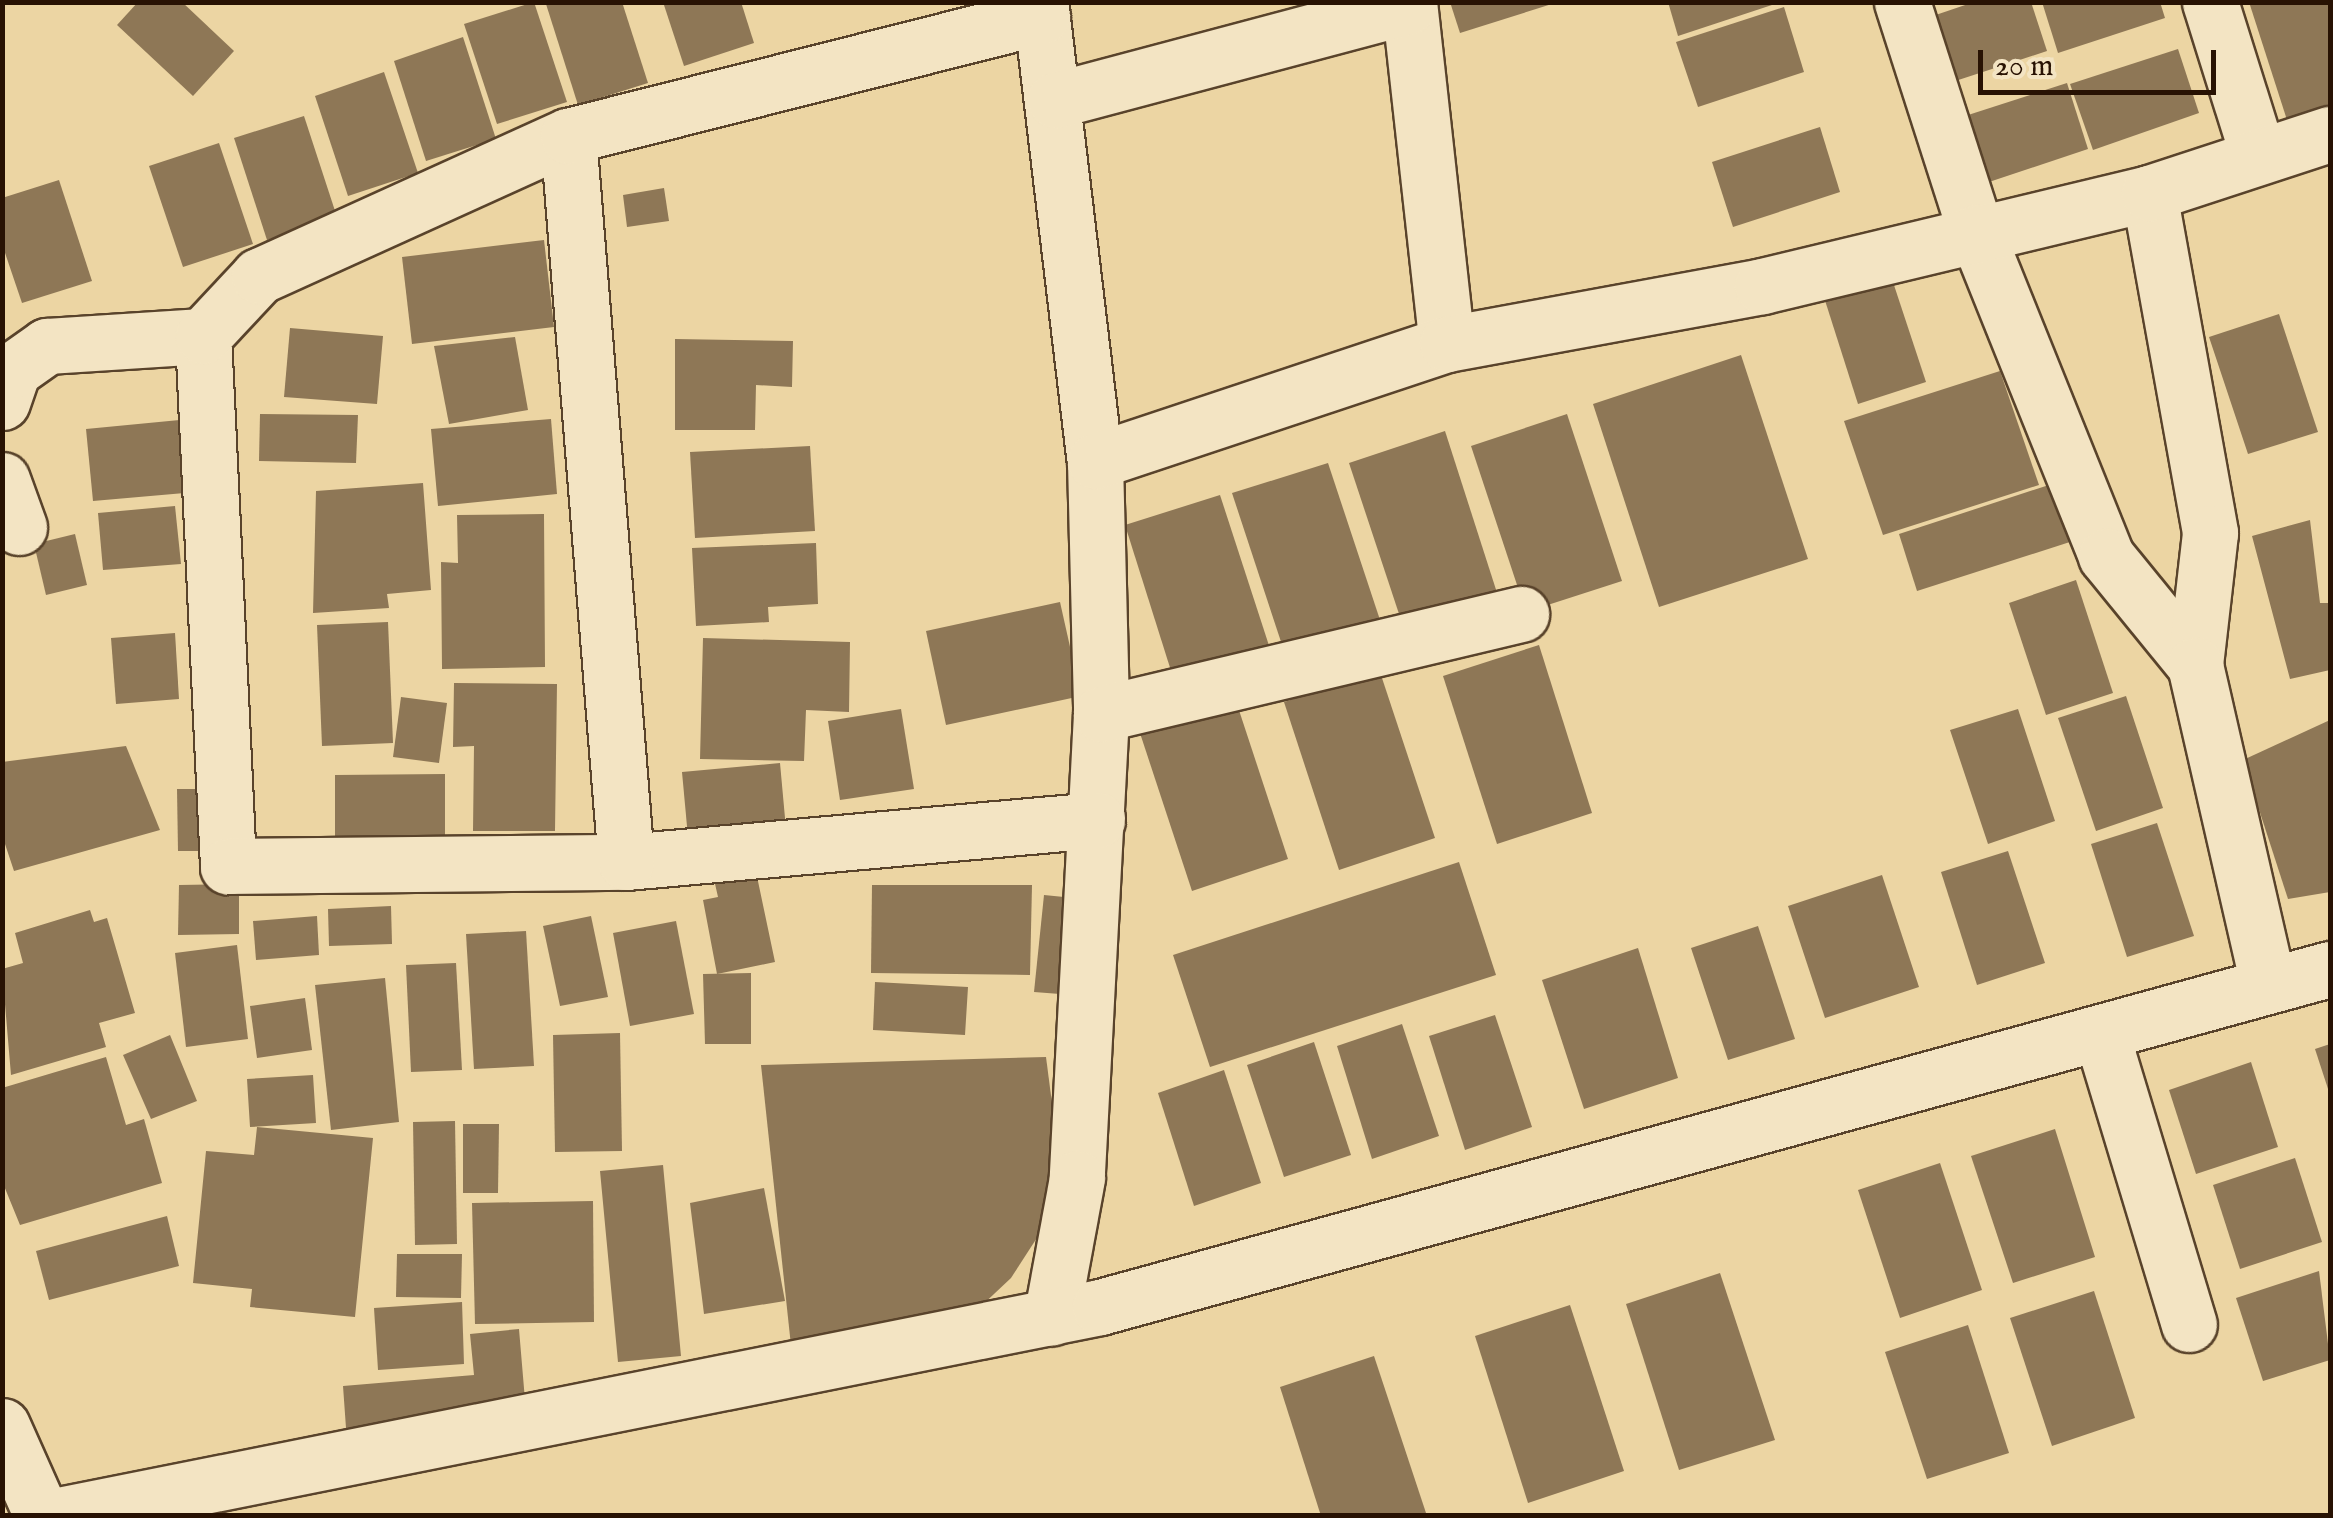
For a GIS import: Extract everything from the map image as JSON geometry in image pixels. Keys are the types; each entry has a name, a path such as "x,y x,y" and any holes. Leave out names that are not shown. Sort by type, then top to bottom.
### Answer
{"street":[{"path":"1902,2 1976,232 2106,556 2195,665"},
{"path":"2210,2 2258,155"},
{"path":"1054,100 1409,4 1447,344"},
{"path":"2,402 13,370 47,346 203,336 259,276 568,136 1041,9 1095,461 1101,714 1076,1178 1051,1318"},
{"path":"1095,461 1447,344 1762,286 2148,194 2330,134"},
{"path":"568,136 626,862"},
{"path":"2148,194 2210,534 2195,665 2268,985"},
{"path":"203,336 228,866 626,862 1097,820"},
{"path":"1101,714 1521,614"},
{"path":"54,1516 1051,1318 2330,969"},
{"path":"2101,1033 2189,1324"},
{"path":"6,1443 42,1516"}],"building":[{"path":"138,2 182,2 234,51 193,96 117,25"},
{"path":"534,2 567,102 497,124 464,24"},
{"path":"622,2 648,83 578,105 546,4"},
{"path":"663,2 741,2 754,43 684,66"},
{"path":"1450,2 1554,2 1555,3 1460,33"},
{"path":"1668,2 1778,2 1778,3 1678,36"},
{"path":"1974,2 2031,2 2047,51 1940,86 1918,21"},
{"path":"2042,2 2160,2 2165,18 2058,53"},
{"path":"2249,2 2330,2 2330,106 2287,120"},
{"path":"1784,7 1804,72 1698,107 1676,42"},
{"path":"463,37 496,139 426,161 394,61"},
{"path":"2178,49 2199,113 2093,150 2070,84"},
{"path":"384,72 418,173 348,196 315,96"},
{"path":"2067,83 2088,149 1986,183 1965,116"},
{"path":"304,116 337,217 267,240 234,138"},
{"path":"1820,127 1840,192 1733,227 1712,162"},
{"path":"219,143 253,244 183,267 149,166"},
{"path":"59,180 92,281 22,303 2,244 2,198"},
{"path":"664,188 669,221 627,227 623,195"},
{"path":"544,240 554,327 412,344 402,257"},
{"path":"1889,270 1926,382 1858,404 1822,291"},
{"path":"2279,314 2318,432 2248,454 2209,337"},
{"path":"290,328 383,336 377,404 284,397"},
{"path":"515,337 528,410 449,424 434,346"},
{"path":"675,339 793,341 792,387 756,385 755,430 675,430"},
{"path":"1741,355 1808,559 1659,607 1593,404"},
{"path":"2000,371 2039,485 1883,535 1844,421"},
{"path":"260,414 358,415 356,463 259,461"},
{"path":"1567,414 1622,581 1526,612 1471,446"},
{"path":"190,419 196,492 93,501 86,429"},
{"path":"551,419 557,494 438,506 431,429"},
{"path":"1445,431 1499,599 1404,629 1349,463"},
{"path":"810,446 815,531 695,538 690,452"},
{"path":"1328,463 1383,629 1287,660 1232,493"},
{"path":"423,483 431,590 387,594 389,608 313,613 316,491"},
{"path":"2055,483 2073,541 1917,591 1899,534"},
{"path":"1220,495 1274,661 1178,693 1125,525"},
{"path":"175,506 181,564 103,570 98,513"},
{"path":"544,514 545,667 442,669 441,562 458,563 457,515"},
{"path":"2310,520 2320,603 2330,603 2330,670 2290,679 2252,536"},
{"path":"75,534 87,585 46,595 34,544"},
{"path":"816,543 818,604 768,607 769,622 696,626 692,548"},
{"path":"2076,580 2113,693 2046,715 2009,603"},
{"path":"1060,602 1081,696 946,725 926,631"},
{"path":"388,622 393,743 322,746 317,625"},
{"path":"175,633 179,699 116,704 111,638"},
{"path":"703,638 850,642 849,712 806,710 804,761 700,759"},
{"path":"1539,645 1592,813 1497,844 1443,676"},
{"path":"1380,672 1435,838 1339,870 1284,702"},
{"path":"454,683 557,684 555,831 473,831 474,746 453,747"},
{"path":"1233,692 1288,859 1192,891 1137,724"},
{"path":"2126,696 2163,808 2096,831 2058,718"},
{"path":"401,697 447,703 439,763 393,757"},
{"path":"901,709 914,789 840,800 828,721"},
{"path":"2018,709 2055,821 1988,844 1950,730"},
{"path":"2330,720 2330,892 2288,899 2243,760"},
{"path":"126,746 160,830 14,871 2,835 2,762"},
{"path":"780,763 786,829 688,837 682,772"},
{"path":"445,774 445,859 335,860 335,775"},
{"path":"177,789 220,789 220,851 178,851"},
{"path":"2157,823 2194,936 2127,957 2091,844"},
{"path":"2008,851 2045,963 1977,985 1941,872"},
{"path":"1459,862 1496,975 1210,1067 1173,955"},
{"path":"755,867 775,962 717,974 703,900 718,897 713,875"},
{"path":"1882,875 1919,987 1825,1018 1788,906"},
{"path":"239,884 239,934 178,935 179,885"},
{"path":"872,885 1032,885 1030,975 871,973"},
{"path":"1044,895 1084,899 1073,995 1034,992"},
{"path":"391,906 392,944 329,946 328,909"},
{"path":"90,910 94,922 107,918 135,1013 99,1023 106,1047 11,1075 2,969 23,963 15,933"},
{"path":"317,916 319,955 256,960 253,921"},
{"path":"591,916 608,997 560,1006 543,926"},
{"path":"676,921 694,1014 630,1026 613,933"},
{"path":"1758,926 1795,1039 1728,1060 1691,948"},
{"path":"526,931 534,1066 474,1069 466,934"},
{"path":"237,945 248,1039 186,1047 175,953"},
{"path":"1638,948 1678,1078 1584,1109 1542,980"},
{"path":"456,963 462,1070 411,1072 406,965"},
{"path":"751,973 751,1044 705,1044 703,974"},
{"path":"385,978 399,1122 331,1130 315,985"},
{"path":"875,982 968,987 965,1035 873,1030"},
{"path":"305,998 312,1050 257,1058 250,1006"},
{"path":"1495,1015 1532,1127 1465,1150 1429,1036"},
{"path":"1402,1024 1439,1136 1372,1159 1337,1046"},
{"path":"620,1033 622,1151 555,1152 553,1035"},
{"path":"170,1035 197,1101 151,1119 123,1055"},
{"path":"1314,1042 1351,1155 1284,1177 1247,1065"},
{"path":"2330,1044 2330,1095 2315,1049"},
{"path":"106,1057 126,1125 144,1119 162,1183 20,1225 2,1181 2,1088"},
{"path":"1046,1057 1064,1196 1011,1278 959,1327 792,1355 761,1065"},
{"path":"2251,1062 2278,1147 2196,1174 2169,1090"},
{"path":"1224,1070 1261,1183 1194,1206 1158,1093"},
{"path":"313,1075 316,1123 250,1127 247,1079"},
{"path":"455,1121 457,1244 415,1245 413,1122"},
{"path":"463,1124 499,1124 498,1193 463,1193"},
{"path":"257,1127 373,1138 355,1317 250,1307 252,1289 193,1283 206,1151 254,1155"},
{"path":"2055,1129 2095,1257 2013,1283 1971,1156"},
{"path":"2295,1158 2322,1242 2240,1269 2213,1185"},
{"path":"1940,1163 1982,1290 1900,1318 1858,1190"},
{"path":"663,1165 681,1356 618,1362 600,1171"},
{"path":"764,1188 785,1301 704,1314 690,1203"},
{"path":"593,1201 594,1322 475,1324 472,1203"},
{"path":"167,1216 179,1266 49,1300 36,1251"},
{"path":"397,1254 462,1254 461,1298 396,1297"},
{"path":"2319,1271 2330,1360 2263,1381 2236,1298"},
{"path":"1720,1273 1775,1440 1679,1470 1626,1304"},
{"path":"2094,1291 2135,1418 2052,1446 2010,1318"},
{"path":"462,1302 464,1364 378,1370 374,1308"},
{"path":"1570,1305 1624,1471 1528,1503 1475,1336"},
{"path":"1968,1325 2009,1453 1927,1479 1885,1352"},
{"path":"519,1329 526,1412 346,1428 343,1386 474,1375 470,1334"},
{"path":"1374,1356 1427,1516 1321,1516 1280,1387"}]}
